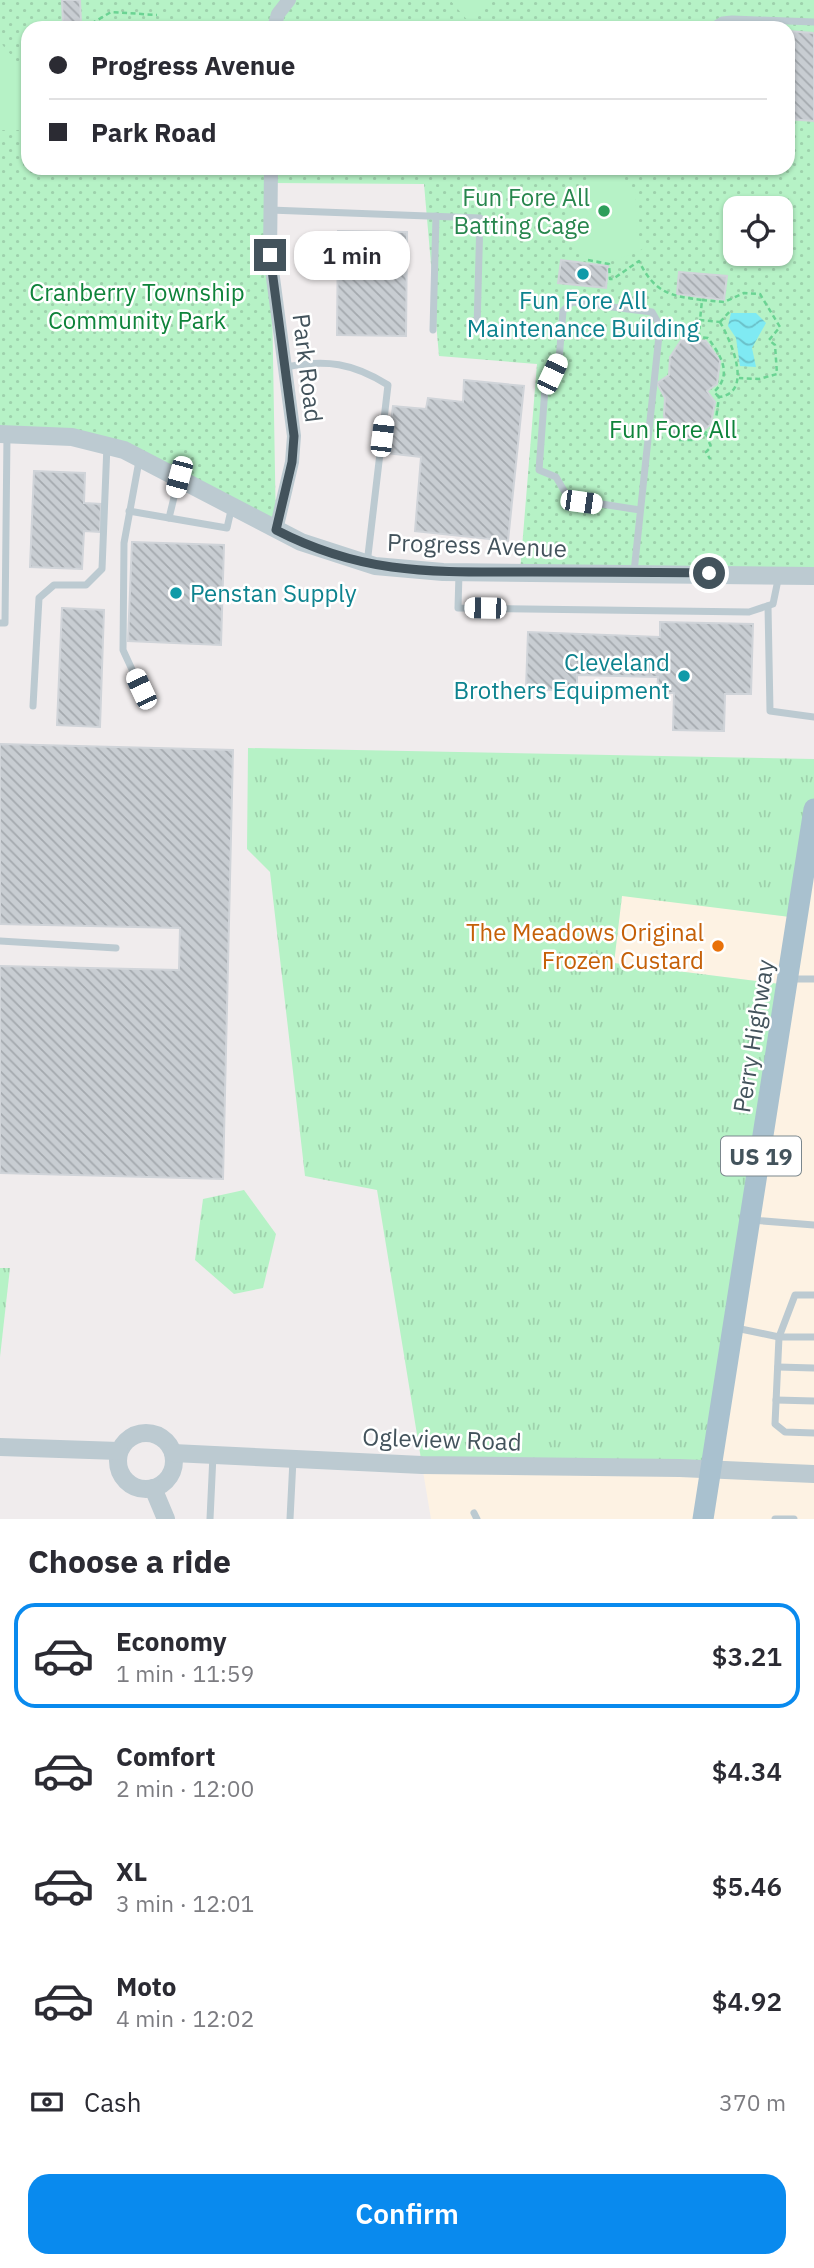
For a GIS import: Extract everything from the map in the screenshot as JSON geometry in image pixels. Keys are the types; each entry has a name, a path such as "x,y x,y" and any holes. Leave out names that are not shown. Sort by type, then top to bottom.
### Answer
{"main road":[{"name":"Perry Highway","path":"703,1519 811,847 814,809"}],"street":[{"path":"276,21 289,0"},
{"name":"Park Road","path":"271,175 270,255 286,367 294,449 276,530"},
{"name":"Progress Avenue","path":"4,434 72,437 140,456 276,530 320,550 367,564 459,572 814,576"},
{"path":"143,1432 161,1437 173,1453 173,1469 169,1478 153,1488 135,1487 127,1482 118,1465 119,1451 127,1440 143,1432"},
{"path":"0,1447 119,1451"},
{"name":"Ogleview Road","path":"173,1453 422,1465 814,1474"},
{"path":"153,1488 166,1519"}],"lane":[{"path":"720,21 787,21"},
{"path":"795,21 814,22"},
{"path":"270,210 480,218 477,328"},
{"path":"433,330 436,216"},
{"path":"634,572 660,326 658,317 641,310 572,302 563,311 559,360 545,388 539,470 556,477 569,499 640,510"},
{"path":"286,367 312,362 363,369 388,385 367,564"},
{"path":"0,623 5,623 4,434"},
{"path":"33,706 38,598 54,586 86,585 102,569 107,445"},
{"path":"140,456 124,543 123,650 141,689"},
{"path":"169,518 179,477"},
{"path":"129,511 227,528 232,505"},
{"path":"459,572 458,608 749,612 774,604 779,574"},
{"path":"768,606 770,711 814,717"},
{"path":"0,941 116,948"},
{"path":"789,978 814,979"},
{"path":"750,1220 814,1224"},
{"path":"814,1296 795,1295 779,1336 775,1424 785,1432 814,1433"},
{"path":"732,1327 779,1336 814,1337"},
{"path":"778,1367 814,1368"},
{"path":"776,1400 814,1401"},
{"path":"210,1519 213,1454"},
{"path":"290,1519 293,1457"},
{"path":"775,1519 794,1519"}],"path":[{"path":"96,21 111,12 157,15"},
{"path":"588,260 609,264 610,279 639,261 653,285 673,296 724,302 744,293 760,294 780,327 769,340 775,345 777,374 759,379 739,378"},
{"path":"702,300 699,337 708,338 724,360 723,377 714,392"},
{"path":"720,322 731,310"},
{"path":"700,320 720,322"},
{"path":"719,397 736,389 739,378 730,338 720,322"},
{"path":"711,388 719,397"},
{"path":"679,440 695,440 715,426 719,397"},
{"path":"706,434 711,447 706,452 710,459"}],"shaded area":[{"path":"814,809 814,1519 431,1519 422,1465 788,985 614,963 622,895 798,918"}],"green space":[{"path":"0,0 814,0 814,576 520,572 537,364 439,356 424,184 270,183 276,530 107,445 0,438"},
{"path":"450,0 491,0 468,21"},
{"path":"0,42 21,67 21,130 0,130"},
{"name":"Fun Fore All Batting Cage","path":"601,175 609,175 621,177 635,191 637,234 647,246 626,256 606,260 585,256 566,242 575,233 569,227 573,200 585,184"},
{"path":"248,748 814,759 814,809 798,918 622,896 614,963 788,985 709,1470 422,1465 377,1190 305,1176 270,872 247,849"},
{"path":"244,1190 276,1234 263,1288 234,1294 195,1260 203,1199"},
{"path":"0,1268 10,1268 0,1357"}],"water":[{"path":"731,313 756,313 766,323 752,348 756,367 740,366 736,338 728,326"}],"building":[{"path":"62,0 80,0 81,21 63,21"},
{"path":"795,32 814,33 814,121 795,120"},
{"path":"338,231 407,232 406,336 337,335"},
{"name":"Fun Fore All Maintenance Building","path":"561,260 608,266 606,288 558,283"},
{"path":"679,272 727,276 724,300 677,294"},
{"path":"682,339 706,341 720,361 717,384 707,391 715,402 711,424 694,439 670,436 664,416 665,398 657,383 669,375 670,357"},
{"path":"464,380 524,386 508,541 415,531 421,457 387,453 393,406 426,409 428,398 463,402"},
{"path":"34,471 85,473 84,503 101,504 100,532 84,531 82,569 30,567"},
{"name":"Penstan Supply","path":"132,542 224,545 221,645 128,641"},
{"path":"62,608 104,610 100,727 57,725"},
{"name":"Cleveland Brothers Equipment","path":"660,622 753,624 751,694 725,694 724,731 673,730 674,693 657,693 658,677 577,675 577,691 526,689 528,632 660,637"},
{"path":"0,744 233,750 223,1179 0,1173 0,966 179,970 180,928 0,924"}],"place":[{"name":"Fun Fore All Batting Cage","path":"604,211"},
{"name":"Fun Fore All Maintenance Building","path":"583,274"},
{"name":"Penstan Supply","path":"176,593"},
{"name":"Cleveland Brothers Equipment","path":"684,676"},
{"name":"The Meadows Original Frozen Custard","path":"718,946"}],"route":[{"path":"270,255 294,436 292,462 276,530 338,557 397,569 471,573 709,573"}],"park label":[{"name":"Cranberry Township Community Park","path":"137,306"},
{"name":"Fun Fore All","path":"673,429"}]}
